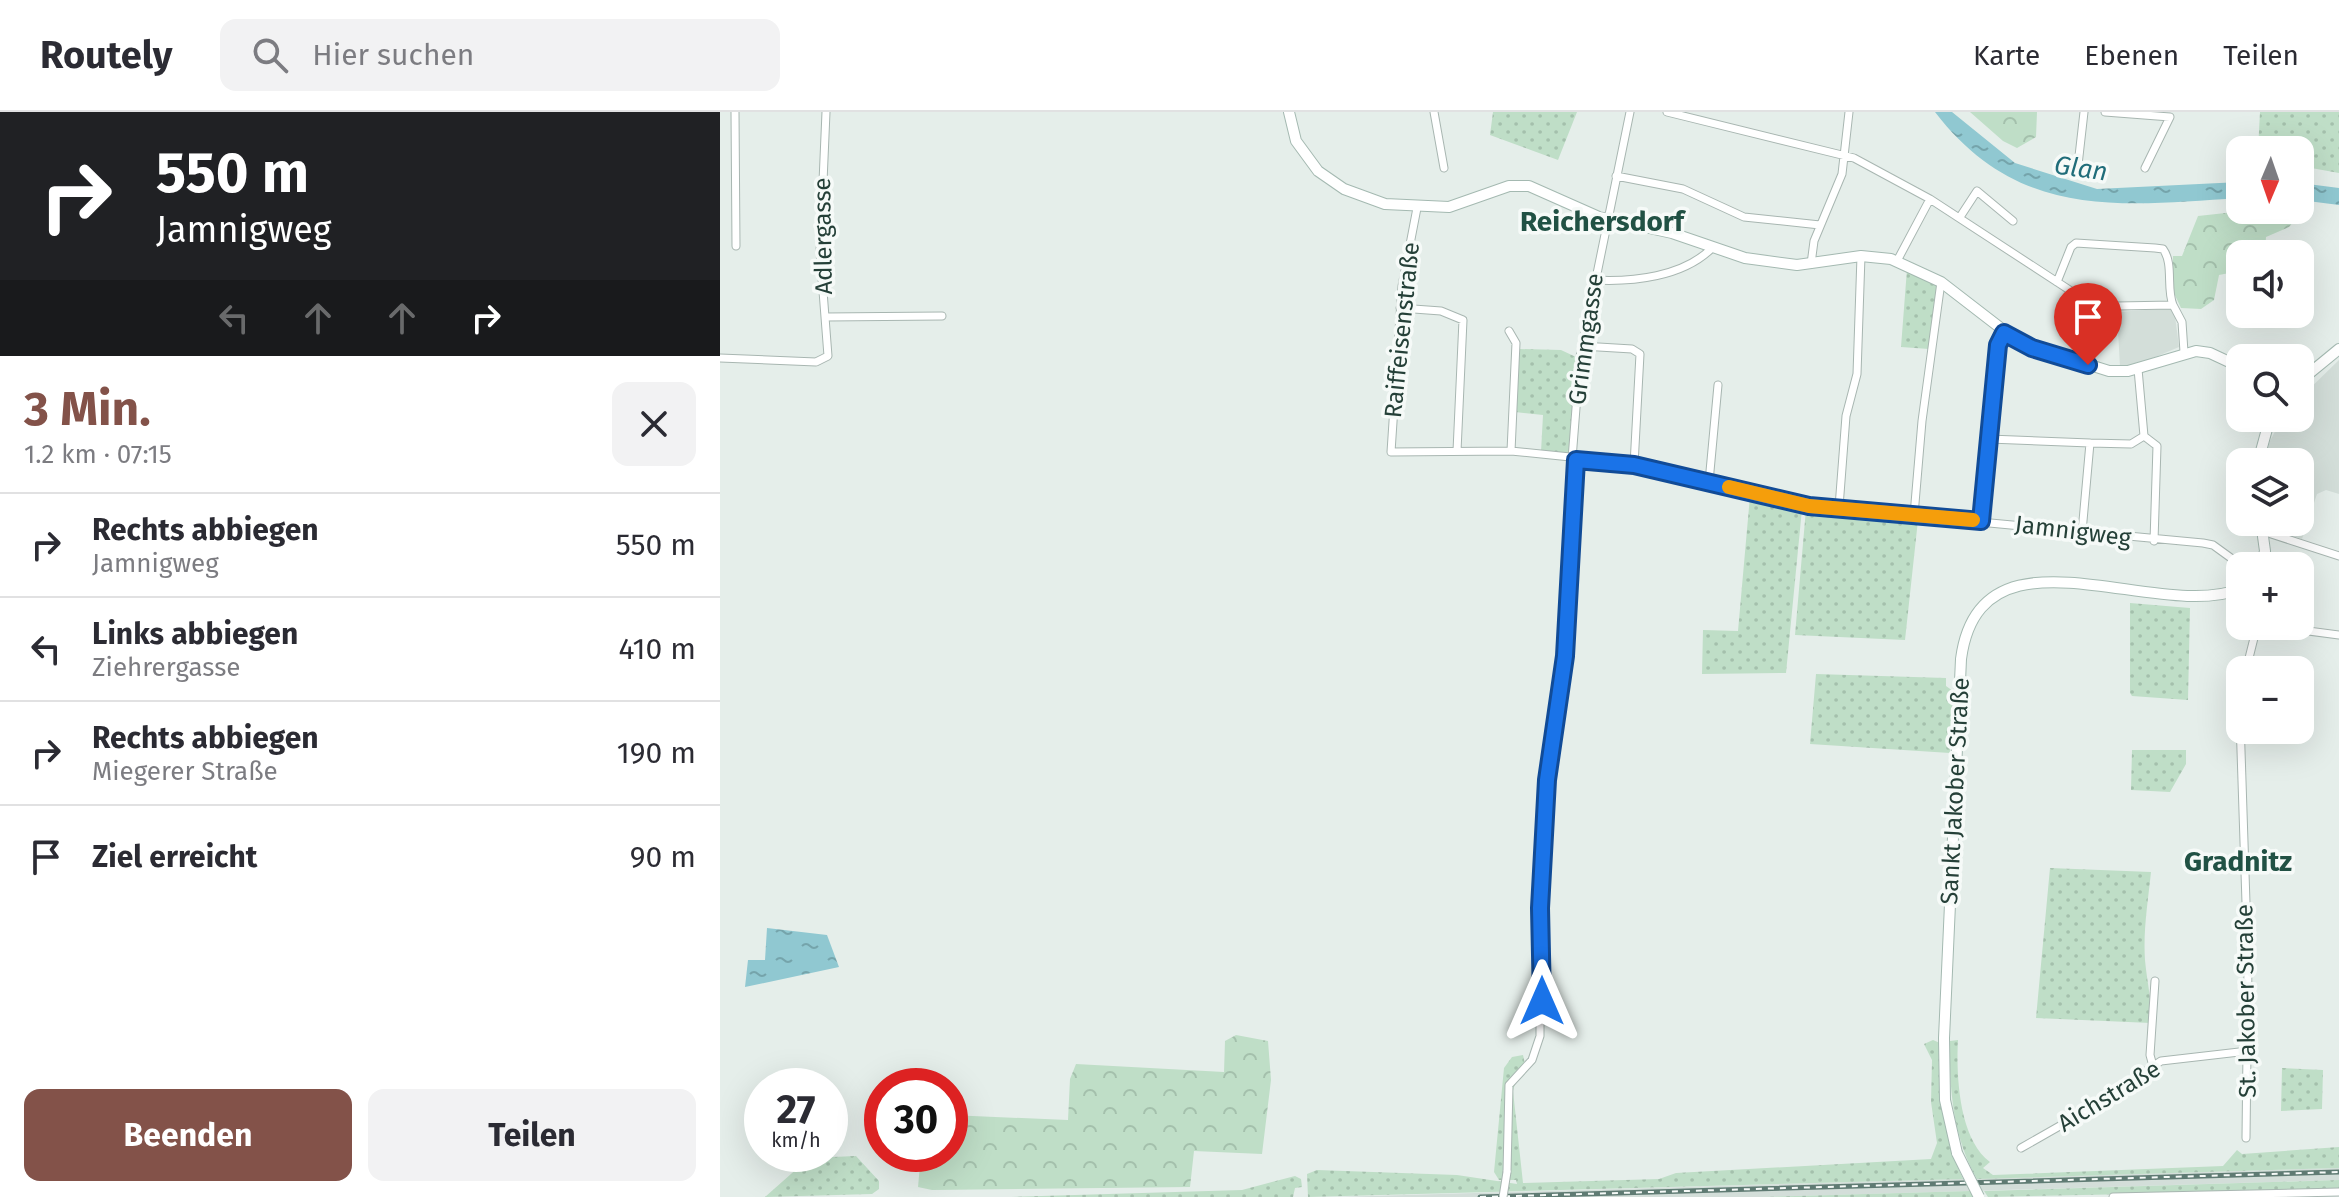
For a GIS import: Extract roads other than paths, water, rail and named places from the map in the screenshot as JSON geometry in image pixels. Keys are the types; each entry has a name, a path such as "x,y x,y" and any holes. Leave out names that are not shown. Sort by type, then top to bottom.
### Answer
{"main road":[{"path":"1289,112 1301,150 1326,178 1370,200 1417,208 1459,205 1501,188 1522,185 1607,220 1672,233 1712,248 1768,262 1811,264 1861,256 1897,261 1941,282 2004,333 2032,348 2109,371 2138,369 2184,352 2210,353 2226,360"},
{"path":"2314,370 2339,349"},
{"name":"Sankt Jakober Straße","path":"1979,1197 1957,1153 1945,1100 1944,1038 1961,659 1968,628 1988,599 2020,584 2050,583 2197,595 2226,588"}],"street":[{"path":"735,112 736,246"},
{"name":"Adlergasse","path":"720,358 816,362 826,359 829,349 820,252 826,112"},
{"path":"1434,112 1444,168"},
{"name":"Grimmgasse","path":"1503,1197 1507,1172 1509,1085 1532,1060 1540,1036 1540,908 1547,780 1565,656 1582,346 1630,112"},
{"path":"1667,112 1846,155 1960,217 2057,282 2117,306 2173,305"},
{"path":"1811,264 1820,225 1839,184 1846,155 1849,112"},
{"path":"2078,165 2084,112"},
{"path":"2105,112 2171,115 2145,168"},
{"path":"1616,176 1683,189 1744,217 1820,225"},
{"path":"1960,217 1977,191 2013,221"},
{"path":"1897,261 1930,199"},
{"name":"Raiffeisenstraße","path":"1391,452 1400,308 1417,208"},
{"path":"2057,282 2071,247 2076,243 2163,249 2168,256 2169,291 2181,319 2184,352"},
{"path":"1594,280 1626,280 1672,271 1712,248"},
{"path":"1839,507 1846,416 1857,374 1861,256"},
{"path":"1914,515 1922,421 1941,282"},
{"path":"1400,308 1441,311 1463,320 1457,451"},
{"path":"826,317 942,316"},
{"path":"1509,331 1516,343 1511,451"},
{"path":"1981,521 1998,345 2004,333"},
{"path":"1582,346 1632,349 1640,354 1634,465"},
{"path":"2138,369 2144,436 2157,446 2154,541"},
{"path":"1709,482 1718,385"},
{"path":"1989,439 2131,444 2144,436"},
{"path":"2082,532 2090,443"},
{"name":"Jamnigweg","path":"1391,452 1511,451 1634,465 1800,504 2213,545 2226,556"},
{"path":"2285,536 2339,556"},
{"path":"2314,632 2339,635"},
{"name":"St. Jakober Straße","path":"2241,744 2248,1051 2246,1138"},
{"path":"2153,1066 2150,1055 2155,981"},
{"name":"Aichstraße","path":"2021,1148 2161,1061 2248,1051"},
{"path":"2113,1197 2339,1192"}],"water":[{"path":"1935,112 1952,112 2015,163 2097,189 2226,183 2226,199 2112,203 2073,198 2036,189 2001,172 1967,147"},
{"path":"2314,185 2339,188 2339,205 2314,202"},
{"path":"767,928 827,935 839,967 745,987 748,960 765,960"}],"railway":[{"path":"1480,1197 2339,1172"}],"district":[{"name":"Reichersdorf","path":"1602,221"},
{"name":"Gradnitz","path":"2238,861"}],"water label":[{"name":"Glan","path":"2081,168"}]}
